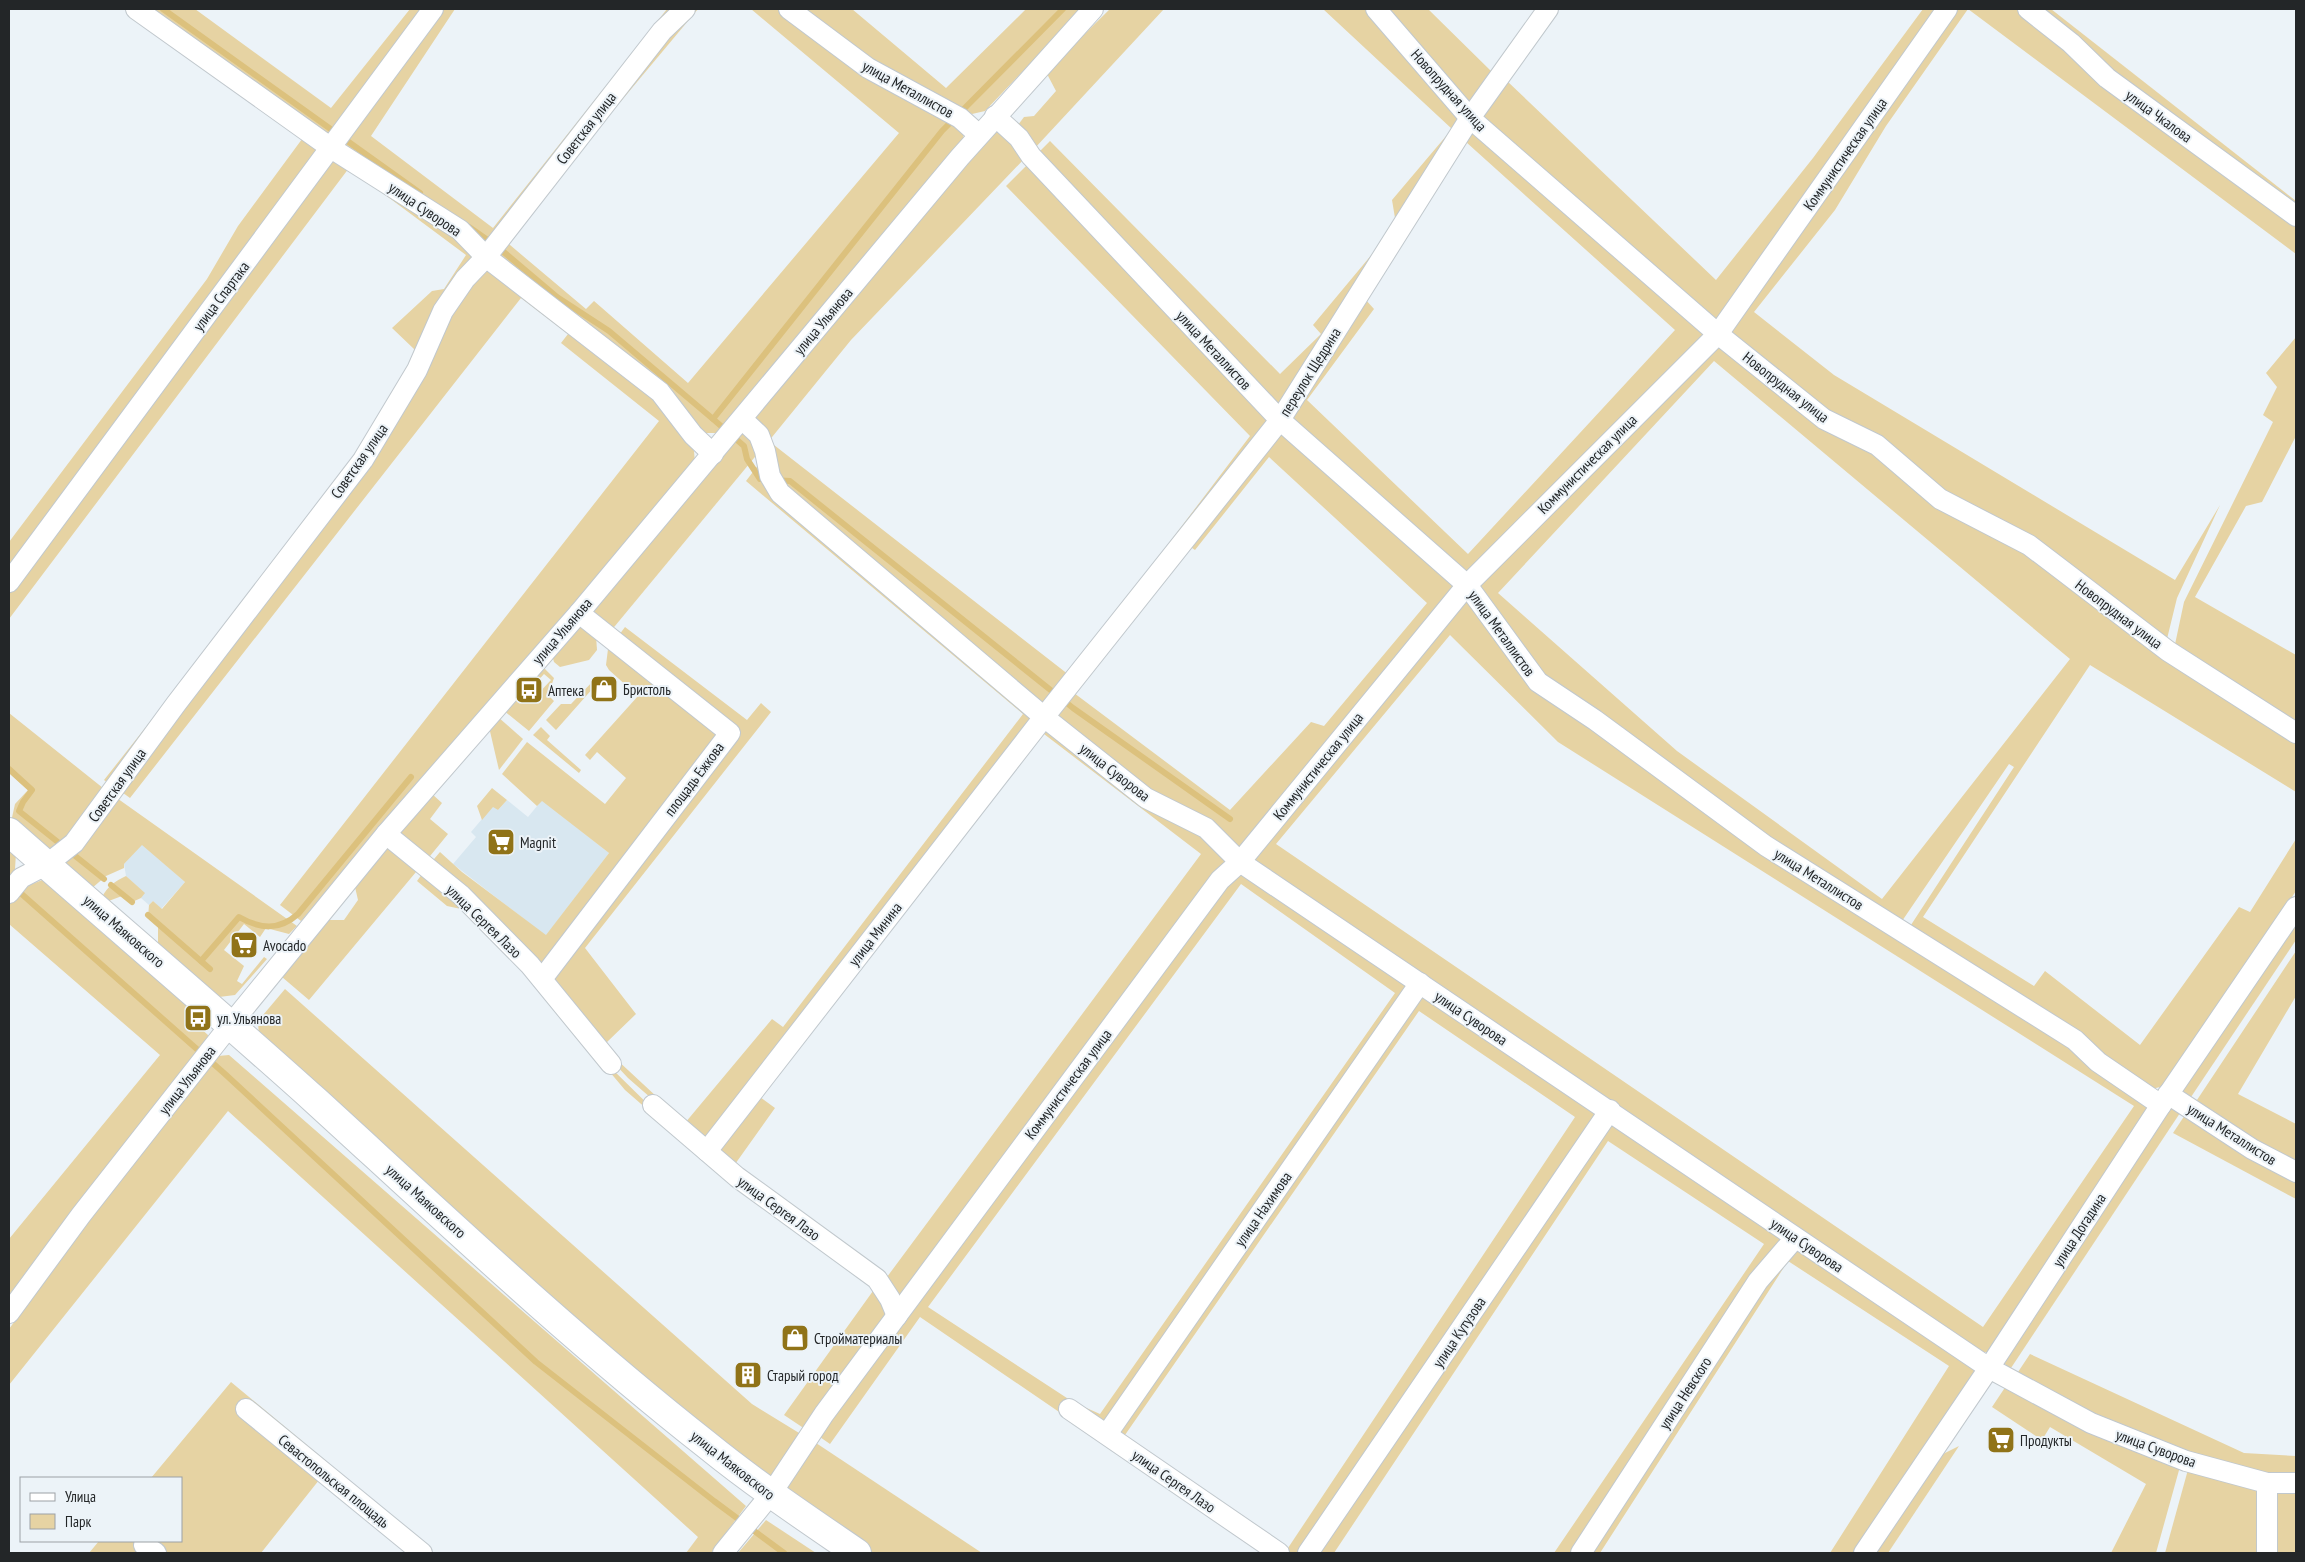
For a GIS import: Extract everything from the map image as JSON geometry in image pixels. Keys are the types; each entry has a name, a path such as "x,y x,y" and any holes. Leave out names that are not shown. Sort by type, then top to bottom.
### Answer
{"main road":[{"name":"улица Маяковского","path":"9,832 231,1024 530,1296 706,1445 770,1494 857,1553"}],"street":[{"name":"улица Суворова","path":"136,9 331,148 460,230 486,257 660,392 693,435 713,454"},
{"name":"улица Спартака","path":"9,582 433,9"},
{"name":"Советская улица","path":"9,893 21,878 46,865 74,843 176,704 362,460 417,370 443,311 465,279 486,257 662,30 685,9"},
{"name":"улица Металлистов","path":"789,9 868,68 960,118 979,135"},
{"name":"улица Ульянова","path":"9,1313 81,1215 231,1024 386,834 579,613 995,116 1093,9"},
{"name":"Новопрудная улица","path":"1376,9 1470,118 1718,334 1824,419 1877,445 1940,499 2029,545 2168,651 2296,733"},
{"name":"переулок Щедрина","path":"1044,717 1280,420 1470,118 1548,9"},
{"name":"Коммунистическая улица","path":"724,1553 770,1494 824,1414 1220,880 1240,862 1466,585 1718,334 1947,9"},
{"name":"улица Чкалова","path":"2028,9 2071,43 2107,78 2296,216"},
{"name":"улица Металлистов","path":"995,116 1019,138 1031,156 1280,420 1466,585 1538,682 1603,726 1766,846 2075,1040 2098,1062 2296,1172"},
{"name":"улица Суворова","path":"742,419 759,435 765,451 770,476 780,493 1044,717 1146,798 1206,828 1240,862 1610,1110 1795,1238 1989,1368 2091,1423 2186,1460 2267,1483 2296,1483"},
{"name":"площадь Ежкова","path":"542,979 730,733 579,613"},
{"name":"улица Минина","path":"707,1151 1044,717"},
{"name":"улица Сергея Лазо","path":"386,834 461,895 542,979 611,1064"},
{"name":"улица Догадина","path":"1864,1553 1989,1368 2164,1100 2296,907"},
{"name":"улица Нахимова","path":"1107,1434 1420,983"},
{"name":"улица Сергея Лазо","path":"653,1105 737,1178 878,1279 890,1299 897,1316"},
{"name":"улица Кутузова","path":"1308,1553 1610,1110"},
{"name":"улица Невского","path":"1581,1553 1758,1281 1795,1238"},
{"name":"Севастопольская площадь","path":"246,1409 422,1553"},
{"name":"улица Сергея Лазо","path":"1069,1409 1279,1553"},
{"path":"2267,1483 2268,1553"}],"shaded area":[{"path":"507,800 528,817 542,800 609,853 546,936 453,864 476,837 471,832 493,806 498,810"},
{"path":"142,844 185,882 161,909 153,901 149,905 141,898 144,893 126,876 124,864"}],"green space":[{"path":"125,9 131,9 305,134 317,147 318,159 9,574 9,542 207,279 238,226 305,135"},
{"path":"143,9 195,9 331,108 410,9 427,9 330,141"},
{"path":"439,9 455,9 371,136 493,228 667,9 680,9 488,251 339,147"},
{"path":"691,9 698,9 581,149"},
{"path":"751,9 782,9 962,129 964,139 719,433 703,433 492,255 504,240 586,309 594,301 688,383 899,133"},
{"path":"797,9 852,9 946,88 1026,9 1082,9 985,111 972,114 933,97 870,64"},
{"path":"1110,9 1164,9 1034,149 1018,125 1024,117 1034,116 1056,91 1046,72"},
{"path":"1323,9 1378,9 1466,118 1281,414 1038,153 1050,141 1280,374 1321,334 1313,325 1373,253 1395,218 1392,200 1452,129"},
{"path":"1382,9 1428,9 1491,71 1537,9 1469,112"},
{"path":"1923,9 1942,9 1716,326 1476,117 1507,81 1716,280 1813,158"},
{"path":"1952,9 1968,9 1886,126 1835,210 1754,312 1834,375 2175,580 2220,505 2177,598 2166,643 1943,495 1827,415 1725,332"},
{"path":"1968,9 2020,9 2296,222 2296,254"},
{"path":"2039,9 2051,9 2296,201 2296,210 2110,73"},
{"path":"1471,124 1711,332 1472,572 1459,571 1285,418 1365,299 1374,309 1307,400 1468,554 1675,330 1466,142"},
{"path":"994,131 1012,141 1026,157 851,340 768,442 755,418"},
{"path":"337,156 458,233 481,257 359,458 112,786 104,780 342,479 413,368 414,349 392,328 432,291 444,289 466,255 349,168 9,619 9,590 328,159"},
{"path":"1029,163 1274,421 1044,709 784,490 771,451 774,445 1069,675 1250,436 1006,186"},
{"path":"486,264 657,395 694,451 695,463 301,921 280,905 659,421 561,343 568,334 521,298 130,798 119,790 366,464 447,312"},
{"path":"2296,337 2296,436 2262,502 2246,506 2195,597 2296,655 2296,727 2174,649 2184,602 2273,422 2263,415 2277,387 2266,373"},
{"path":"1719,340 1874,449 2026,549 2296,738 2296,792 2090,665 1923,917 2034,986 2045,971 2140,1045 2239,907 2250,912 2296,839 2296,891 2164,1086 2152,1089 1909,928 2014,767 2009,764 1900,924 1769,842 1541,678 1476,590","holes":["1714,361 2070,659 1882,899 1677,751 1498,593"]},
{"path":"1279,426 1451,578 1454,589 1242,856 1150,795 1054,712","holes":["1269,457 1427,603 1324,726 1311,722 1230,810 1074,693 1189,546 1195,550"]},
{"path":"744,430 759,452 610,632 590,613"},
{"path":"762,460 766,476 1037,716 706,1146 628,1078 429,865 440,852 462,872 546,935 609,853 542,801 537,806 502,774 527,742 605,804 626,778 597,752 590,760 585,755 638,696 609,670 606,665 608,649 613,647 616,639 625,627 747,720 761,703 771,712 585,948 636,1014 606,1043 615,1058 685,1123 772,1019 783,1027 1023,714 746,481"},
{"path":"1463,596 1534,687 2072,1045 2146,1101 2147,1110 1989,1352 1976,1352 1248,859","holes":["1450,635 1558,742 2134,1106 1983,1327 1276,844"]},
{"path":"581,623 596,636 597,650 589,660 560,667 554,662 552,655"},
{"path":"539,669 545,669 554,678 548,695 554,701 529,731 503,710 515,696 529,690 536,696 551,680 544,674 535,684"},
{"path":"596,678 602,678 556,730 546,720 561,704 571,704"},
{"path":"9,713 108,792 72,841 49,854 11,822 15,804 28,790 9,773"},
{"path":"498,717 523,739 499,770 489,727"},
{"path":"1045,723 1204,832 1233,862 899,1303 712,1150","holes":["1044,734 1201,854 887,1277 733,1167 775,1108 760,1097"]},
{"path":"541,727 550,736 547,740 581,770 579,773 533,735"},
{"path":"492,788 507,800 498,810 493,807 482,820 477,806"},
{"path":"432,794 442,803 430,819 448,834 426,861 396,835"},
{"path":"114,796 297,926 289,934 266,928 260,937 244,924 224,950 244,966 237,981 242,984 264,957 267,959 235,995 219,997 158,949 158,927 148,917 149,905 153,901 162,909 185,882 142,845 124,864 124,868 106,876 91,889 60,864"},
{"path":"389,843 421,866 309,1000 282,977 329,920 344,920 358,900 355,887"},
{"path":"9,846 16,853 15,869 9,883"},
{"path":"1241,869 1413,986 1107,1429 1160,1481 920,1317 830,1444 817,1435","holes":["1241,884 1395,993 1100,1414 1073,1402 928,1307"]},
{"path":"425,870 460,899 528,967 608,1065 662,1118 736,1181 846,1261 724,1176 625,1090 524,970 461,909 447,906 417,881"},
{"path":"126,876 145,893 141,898 130,903 122,896 106,902 102,897 106,890"},
{"path":"48,878 192,1006 189,1018 208,1035 207,1043 195,1060 82,1197 9,1295 9,1239 160,1055 9,924 9,908 14,897 24,888"},
{"path":"2296,922 2296,940 2189,1100 2181,1091"},
{"path":"2296,951 2296,996 2238,1094 2296,1124 2296,1164 2195,1103"},
{"path":"285,989 752,1404 804,1436 769,1479 712,1439 259,1038 258,1021"},
{"path":"1419,990 1603,1113 1301,1553 1286,1553 1112,1433","holes":["1419,1011 1575,1117 1288,1548 1125,1435"]},
{"path":"229,1055 746,1506 711,1553 686,1553 698,1537 228,1111 9,1385 9,1329 91,1218 218,1056"},
{"path":"2171,1107 2182,1110 2009,1371 2003,1360"},
{"path":"2187,1112 2296,1177 2296,1199 2173,1133"},
{"path":"1610,1117 1788,1239 1575,1553 1554,1553 1764,1244 1608,1141 1334,1553 1314,1553"},
{"path":"1796,1244 1973,1363 1975,1372 1856,1553 1830,1553 1949,1366 1788,1261 1600,1553 1585,1553 1761,1282"},
{"path":"846,1261 878,1284 878,1285"},
{"path":"878,1285 890,1318 808,1431 784,1415"},
{"path":"2030,1354 2244,1453 2296,1456 2296,1477 2267,1476 2188,1454 2092,1417 2016,1375"},
{"path":"231,1382 331,1465 261,1553 89,1553 98,1542 182,1542 182,1477 152,1477"},
{"path":"2008,1383 2181,1463 2156,1553 2111,1553 2146,1484 2050,1427 2042,1440 1992,1407"},
{"path":"813,1441 982,1553 873,1553 785,1490"},
{"path":"1959,1446 1888,1553 1874,1553 1937,1457"},
{"path":"2189,1466 2262,1486 2263,1553 2165,1553"},
{"path":"2273,1488 2296,1488 2296,1553 2273,1553"},
{"path":"766,1520 816,1553 738,1553"}],"waterway":[{"path":"163,9 420,193"},
{"path":"713,419 942,131 1063,9"},
{"path":"469,227 499,248 557,297 609,331 713,419 744,446 747,459 760,479 790,481 1073,708 1230,819"},
{"path":"9,769 32,790 19,811 104,879"},
{"path":"201,961 239,917 262,926 277,926 291,920 298,914 411,777"},
{"path":"111,885 132,902"},
{"path":"16,889 225,1074 536,1362 714,1501 784,1553"},
{"path":"148,915 210,969"}],"place":[{"name":"Бристоль","path":"604,689"},
{"name":"Аптека","path":"529,690"},
{"name":"Magnit","path":"501,842"},
{"name":"Avocado","path":"244,945"},
{"name":"ул. Ульянова","path":"198,1018"},
{"name":"Стройматериалы","path":"795,1338"},
{"name":"Старый город","path":"748,1375"},
{"name":"Продукты","path":"2001,1440"}]}
